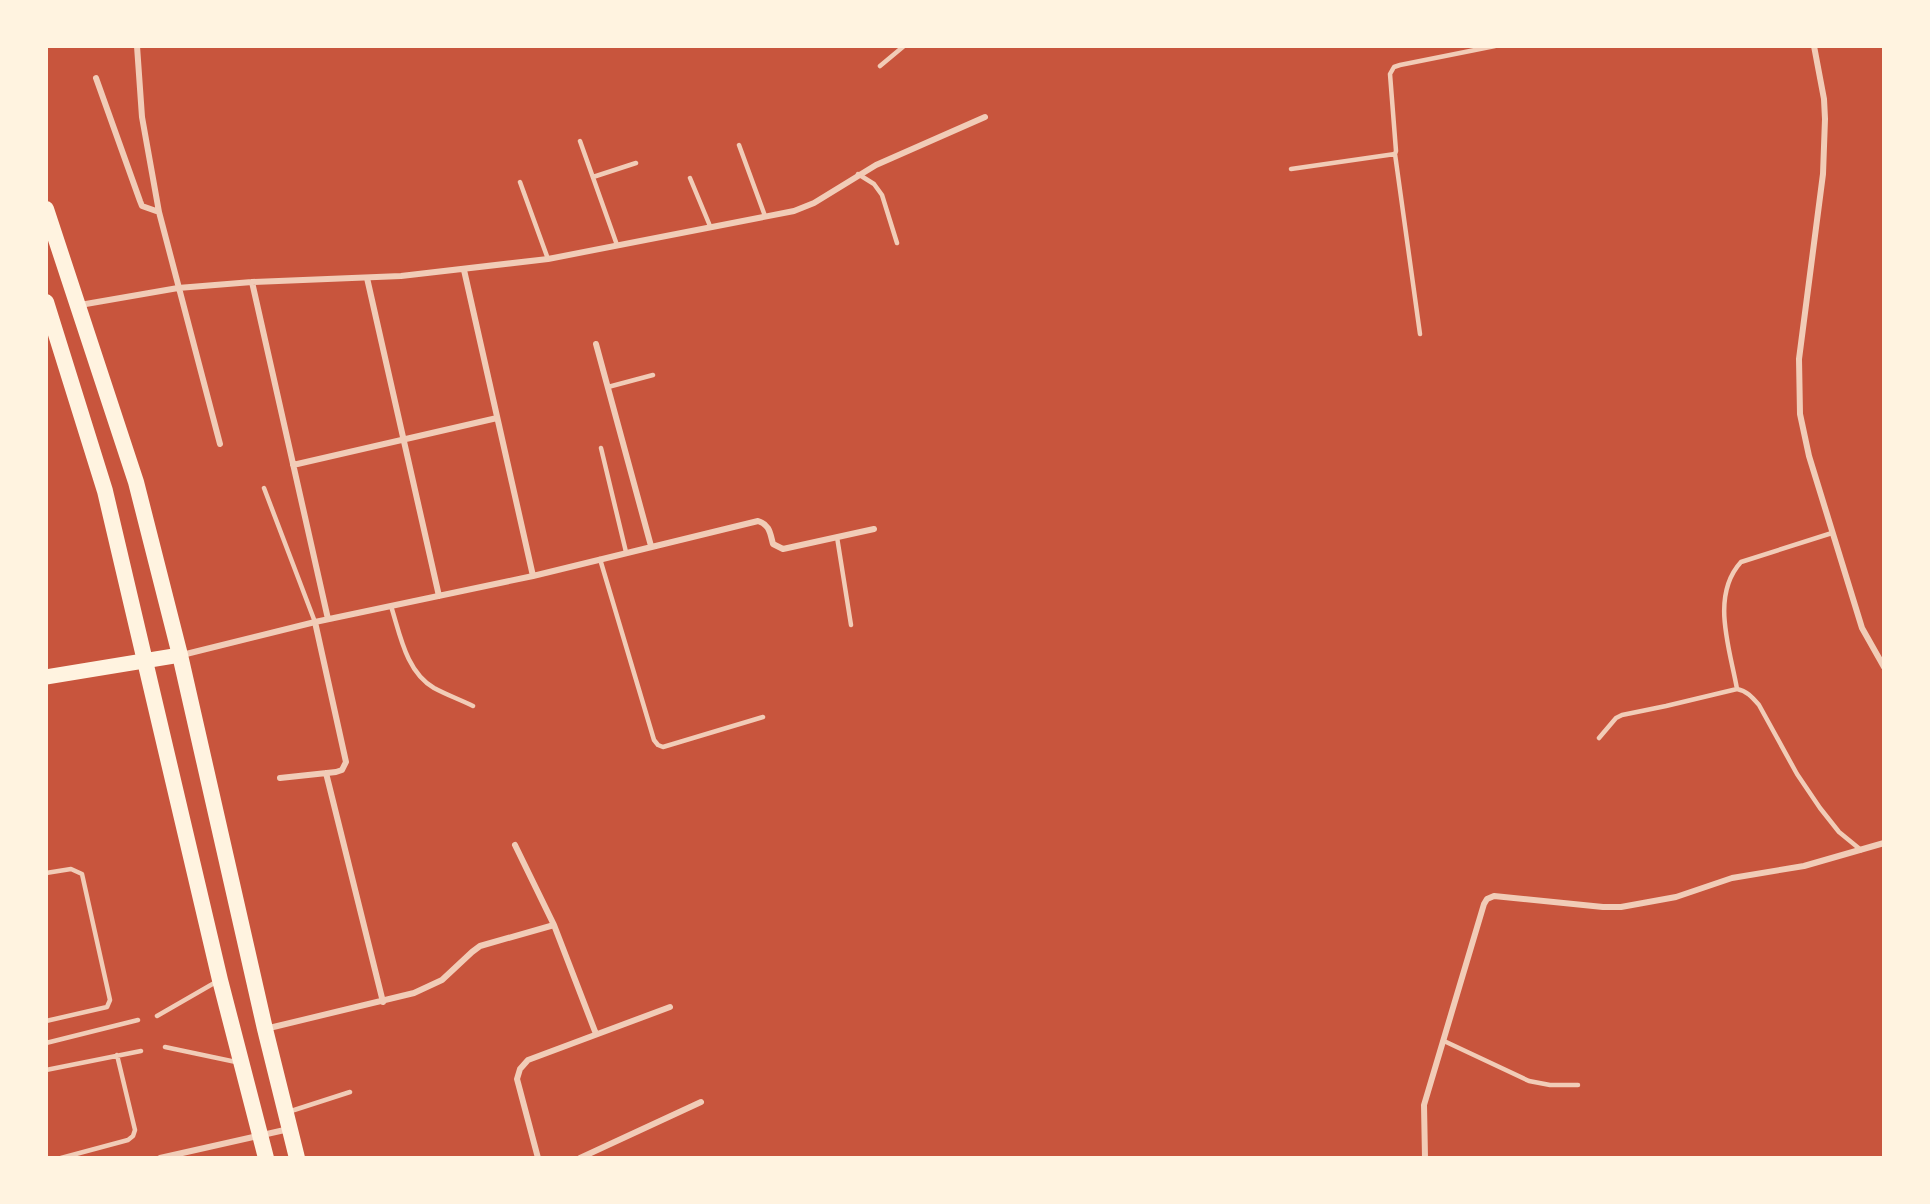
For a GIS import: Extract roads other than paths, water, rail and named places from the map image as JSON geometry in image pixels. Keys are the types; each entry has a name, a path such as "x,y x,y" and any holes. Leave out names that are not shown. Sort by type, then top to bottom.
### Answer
{"highway":[{"path":"46,209 136,482 180,656 265,1029 297,1158"},
{"path":"46,302 105,491 147,661 220,980 266,1158"}],"main road":[{"path":"46,677 180,656"}],"street":[{"path":"137,46 142,117 159,212 220,444"},
{"path":"1814,46 1826,119 1823,174 1799,359 1800,414 1809,456 1862,628 1884,667"},
{"path":"96,78 142,206 159,212"},
{"path":"78,305 178,288 252,282 367,278 464,270 548,259 794,211 814,203 858,174 985,117"},
{"path":"464,270 533,576"},
{"path":"367,278 439,596"},
{"path":"252,282 328,620"},
{"path":"596,344 651,546"},
{"path":"293,465 497,418"},
{"path":"180,656 315,622 533,576 758,521 770,528 773,544 783,549 874,529"},
{"path":"280,778 342,770 346,762 315,622"},
{"path":"326,773 383,1002"},
{"path":"1425,1158 1424,1105 1487,899 1494,896 1621,907 1676,897 1732,878 1804,866 1884,843"},
{"path":"515,845 554,925 596,1034"},
{"path":"265,1029 414,993 434,985 480,946 554,925"},
{"path":"538,1158 517,1079 520,1069 528,1060 670,1007"},
{"path":"580,1158 700,1102"},
{"path":"160,1158 260,1135 288,1121"}],"lane":[{"path":"880,66 904,46"},
{"path":"1420,334 1395,154 1390,74 1394,67 1400,64 1496,46"},
{"path":"580,141 617,245"},
{"path":"739,145 765,216"},
{"path":"1291,169 1395,154"},
{"path":"593,177 636,163"},
{"path":"858,174 874,184 882,195 897,243"},
{"path":"690,178 710,226"},
{"path":"520,182 548,259"},
{"path":"608,387 653,375"},
{"path":"601,448 626,552"},
{"path":"264,488 315,622"},
{"path":"1737,689 1723,610 1724,597 1734,570 1741,562 1759,555 1832,533"},
{"path":"837,537 851,625"},
{"path":"600,559 654,740 658,745 663,747 762,717"},
{"path":"391,606 406,654 419,674 432,687 473,706"},
{"path":"1599,738 1616,718 1622,715 1737,689 1747,692 1759,705 1797,774 1820,807 1839,832 1861,850"},
{"path":"46,873 71,869 82,874 110,996 110,1003 107,1007 46,1021"},
{"path":"157,1016 220,980"},
{"path":"46,1043 138,1020"},
{"path":"1443,1041 1529,1081 1550,1085 1578,1085"},
{"path":"165,1047 241,1063"},
{"path":"47,1069 141,1051"},
{"path":"62,1158 128,1140 133,1136 135,1130 117,1055"},
{"path":"288,1121 350,1092"}]}
